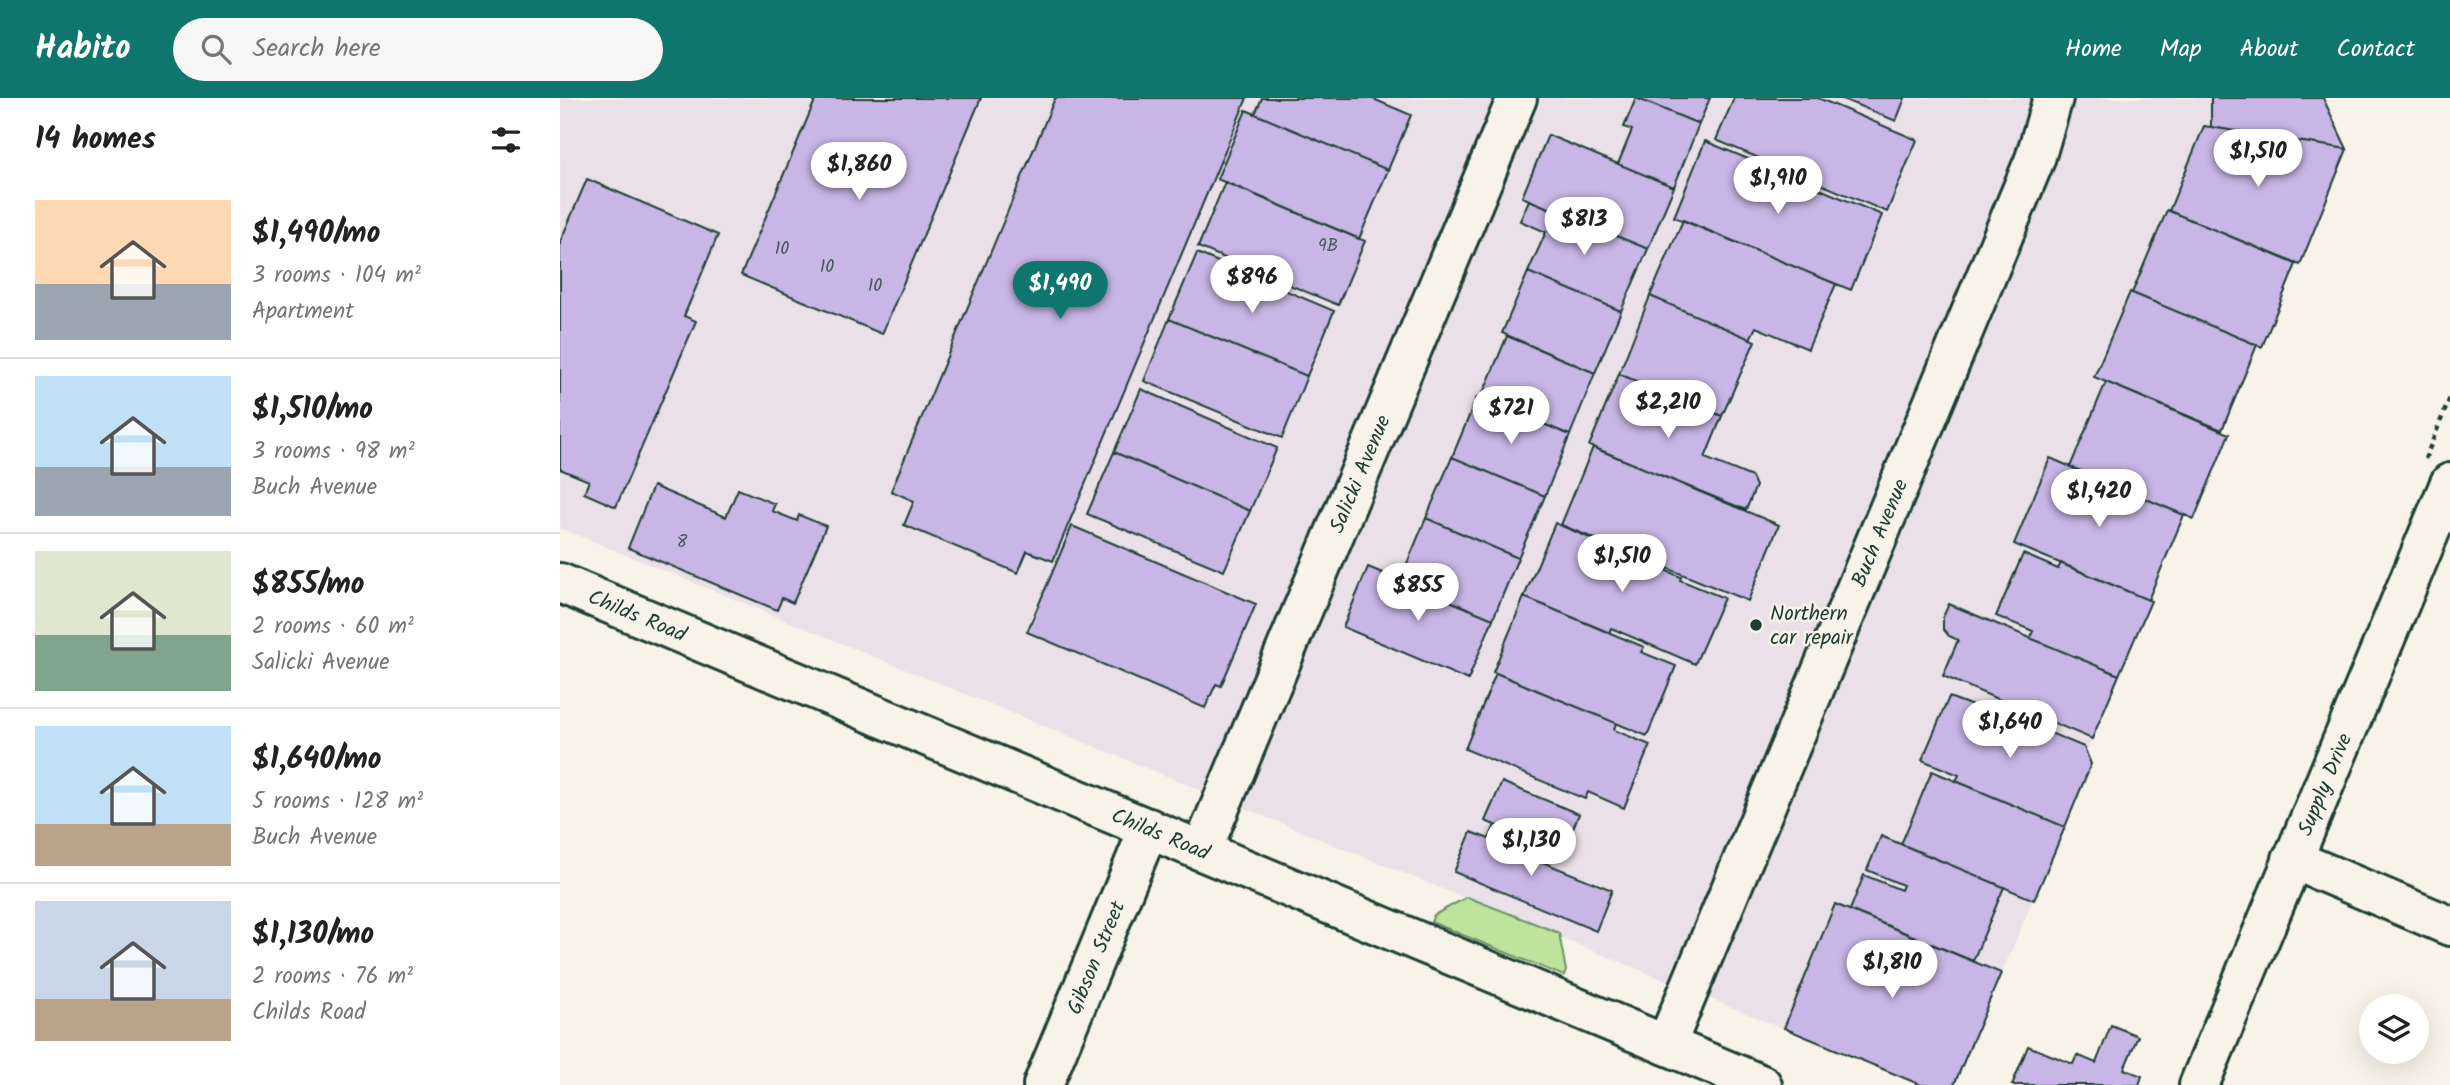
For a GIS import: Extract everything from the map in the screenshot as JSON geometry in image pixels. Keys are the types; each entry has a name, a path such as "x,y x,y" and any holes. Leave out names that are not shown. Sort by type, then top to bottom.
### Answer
{"street":[{"name":"Salicki Avenue","path":"1202,850 1517,98"},
{"name":"Buch Avenue","path":"1666,1045 2030,172 2053,98"},
{"name":"Supply Drive","path":"2199,1085 2292,859 2439,540 2450,483"},
{"name":"Childs Road","path":"560,583 1762,1085"},
{"name":"Gibson Street","path":"1043,1085 1149,828"},
{"path":"2292,859 2450,926"}],"shaded area":[{"path":"560,98 2323,98 2347,149 2300,265 2296,264 2262,347 2257,345 2222,430 2229,434 2194,519 2184,515 2148,600 2151,601 2086,753 2091,764 1954,1085 1921,1085 560,528"}],"green space":[{"path":"1467,897 1559,933 1566,971 1564,976 1431,922 1434,915"}],"building":[{"path":"816,98 981,98 882,334 741,275"},
{"path":"1055,98 1247,98 1053,561 1027,551 1018,573 904,525 914,501 891,491"},
{"path":"1262,98 1371,98 1411,115 1388,170 1255,114"},
{"path":"1636,98 1710,98 1699,124"},
{"path":"1636,98 1699,124 1674,187 1618,164 1632,130 1624,127"},
{"path":"1734,98 1818,98 1917,140 1887,212 1716,140"},
{"path":"1840,98 1905,98 1896,121"},
{"path":"2211,98 2323,98 2347,149 2211,127"},
{"path":"1246,110 1388,170 1359,239 1217,179"},
{"path":"2204,126 2347,149 2300,265 2169,211"},
{"path":"1548,135 1674,187 1648,249 1522,197"},
{"path":"1705,141 1882,215 1851,290 1674,217"},
{"path":"587,179 718,235 684,316 696,321 616,507 584,493 589,481 560,469 560,242"},
{"path":"1225,182 1365,241 1338,305 1198,247"},
{"path":"1529,200 1648,249 1621,311 1528,272 1546,232 1520,221"},
{"path":"2167,210 2296,264 2262,347 2132,293"},
{"path":"1683,220 1836,284 1808,349 1756,327 1750,339 1650,296"},
{"path":"1197,253 1334,311 1307,376 1169,319"},
{"path":"1528,272 1621,311 1595,373 1502,333"},
{"path":"2130,292 2257,345 2222,430 2094,377"},
{"path":"1650,296 1755,341 1722,416 1619,374"},
{"path":"1169,319 1307,376 1282,438 1144,381"},
{"path":"1507,336 1595,373 1570,435 1481,398"},
{"path":"1619,374 1722,416 1705,458 1752,477 1756,486 1746,510 1589,446"},
{"path":"2106,382 2229,434 2194,519 2070,467"},
{"path":"1141,389 1277,448 1250,511 1114,452"},
{"path":"1477,397 1570,435 1545,496 1452,457"},
{"path":"1593,447 1779,525 1748,601 1561,525"},
{"path":"1114,452 1250,511 1224,571 1087,514"},
{"path":"1452,457 1545,496 1518,558 1426,518"},
{"path":"2050,458 2184,515 2148,600 2014,544"},
{"path":"653,486 726,517 738,489 775,504 772,511 797,521 799,515 826,526 793,603 782,598 777,610 628,548"},
{"path":"1426,518 1518,558 1493,619 1400,580"},
{"path":"1555,523 1724,598 1695,664 1611,628 1609,633 1524,597"},
{"path":"1072,526 1256,604 1221,686 1216,684 1205,708 1027,632"},
{"path":"2023,554 2058,569 2061,563 2151,601 2119,675 2030,638 2033,631 1996,616"},
{"path":"1368,567 1493,619 1468,680 1343,627"},
{"path":"1524,597 1644,647 1641,652 1676,666 1647,736 1493,672"},
{"path":"1949,604 2119,675 2092,739 1943,676 1958,640 1943,629 1943,617"},
{"path":"1496,673 1616,723 1614,730 1650,745 1624,808 1588,792 1585,799 1465,749"},
{"path":"1949,697 1986,711 1988,707 2084,747 2091,764 2065,827 1956,781 1959,775 1922,760"},
{"path":"1932,771 2065,827 2034,900 1901,844"},
{"path":"1502,782 1579,814 1563,853 1485,821"},
{"path":"1495,825 1531,840 1525,855 1612,890 1596,931 1454,872 1471,832 1489,839"},
{"path":"1881,836 2004,887 1973,961 1850,910 1864,875 1901,890 1903,885 1867,870"},
{"path":"1835,904 2001,973 1954,1085 1921,1085 1784,1028"},
{"path":"2111,1025 2138,1036 2124,1069 2142,1076 2139,1085 2012,1085 2028,1046 2073,1064 2077,1055 2096,1063"}],"place":[{"name":"Northern car repair","path":"1756,625"}]}
